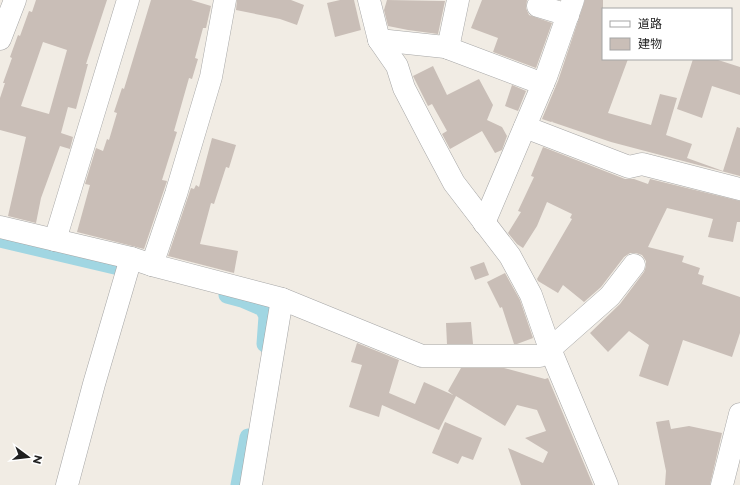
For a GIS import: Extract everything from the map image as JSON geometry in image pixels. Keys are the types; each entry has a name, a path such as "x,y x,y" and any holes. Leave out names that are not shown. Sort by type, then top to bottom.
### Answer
{"street":[{"path":"0,39 15,0"},
{"path":"55,240 128,0"},
{"path":"368,0 379,40 397,66 404,88 454,182 510,256 531,295 550,349 607,485"},
{"path":"448,48 458,0"},
{"path":"152,265 176,194 211,77 221,1"},
{"path":"484,223 543,84 570,8 538,6"},
{"path":"379,40 448,48 543,84"},
{"path":"525,128 629,167 642,164 740,189"},
{"path":"0,227 131,258 152,265 282,299 422,356 540,356 610,296 634,265"},
{"path":"68,485 94,384 131,258"},
{"path":"251,485 282,299"},
{"path":"722,485 740,414"}],"building":[{"path":"36,0 107,0 86,64 88,64 76,109 68,107 61,133 73,137 70,149 60,146 41,198 36,223 8,216 26,137 0,130 0,98 5,83 3,83 12,58 10,57 18,35 20,36 29,11 32,12","holes":["43,42 67,50 49,114 21,106"]},
{"path":"151,0 191,0 211,6 206,28 203,28 195,58 198,59 192,79 189,78 174,131 177,132 162,180 167,181 144,249 77,232 90,185 85,184 96,148 103,151 107,139 109,140 117,113 114,112 122,88 124,89"},
{"path":"237,0 291,0 304,5 297,25 280,19 236,10"},
{"path":"340,0 354,0 361,30 335,37 327,3"},
{"path":"387,0 445,1 438,34 388,26 384,10"},
{"path":"482,0 527,0 526,8 529,15 552,23 536,68 493,52 498,38 471,28"},
{"path":"585,0 603,0 602,60 628,60 608,113 651,125 660,94 677,98 666,135 692,144 687,158 723,171 737,127 740,128 740,176 611,142 552,122 553,121 551,122 542,119 558,81"},
{"path":"693,60 718,60 740,67 740,95 712,86 702,118 677,109"},
{"path":"433,66 447,95 479,79 493,105 487,120 502,127 507,136 502,150 495,153 482,131 450,149 442,134 447,131 432,104 428,106 413,76"},
{"path":"512,85 526,91 518,111 505,106"},
{"path":"212,138 236,145 229,168 226,167 214,204 211,203 200,244 238,251 234,273 168,256 191,188 194,189 196,185 199,187"},
{"path":"543,147 625,179 634,179 648,184 650,179 740,201 740,222 737,222 733,242 708,237 713,219 667,208 648,247 684,256 682,262 700,268 698,274 704,276 702,284 740,297 740,333 732,357 683,340 668,386 639,376 649,345 629,331 608,352 590,333 620,304 644,272 646,261 642,255 630,253 624,257 601,287 584,302 563,285 558,293 538,281 537,279 572,219 570,218 572,214 547,202 537,226 523,248 517,244 508,233 521,212 518,211 534,177 531,176"},
{"path":"484,262 489,275 475,280 470,267"},
{"path":"505,273 520,300 533,338 517,344 514,344 502,307 500,308 487,282"},
{"path":"471,322 473,344 447,344 446,323"},
{"path":"357,343 399,360 389,393 415,404 424,382 453,395 448,391 461,368 504,368 545,379 548,378 593,485 521,485 508,448 543,463 548,452 525,438 546,431 537,410 517,405 505,426 456,396 439,430 382,405 379,417 349,407 362,365 351,362"},
{"path":"669,420 671,429 689,426 722,433 710,485 665,485 666,471 656,422"},
{"path":"445,422 482,438 473,460 462,456 458,464 432,453"}],"waterway":[{"path":"0,239 119,267"},
{"path":"227,295 242,299 263,308 267,316 265,344"},
{"path":"239,485 248,437"}]}
